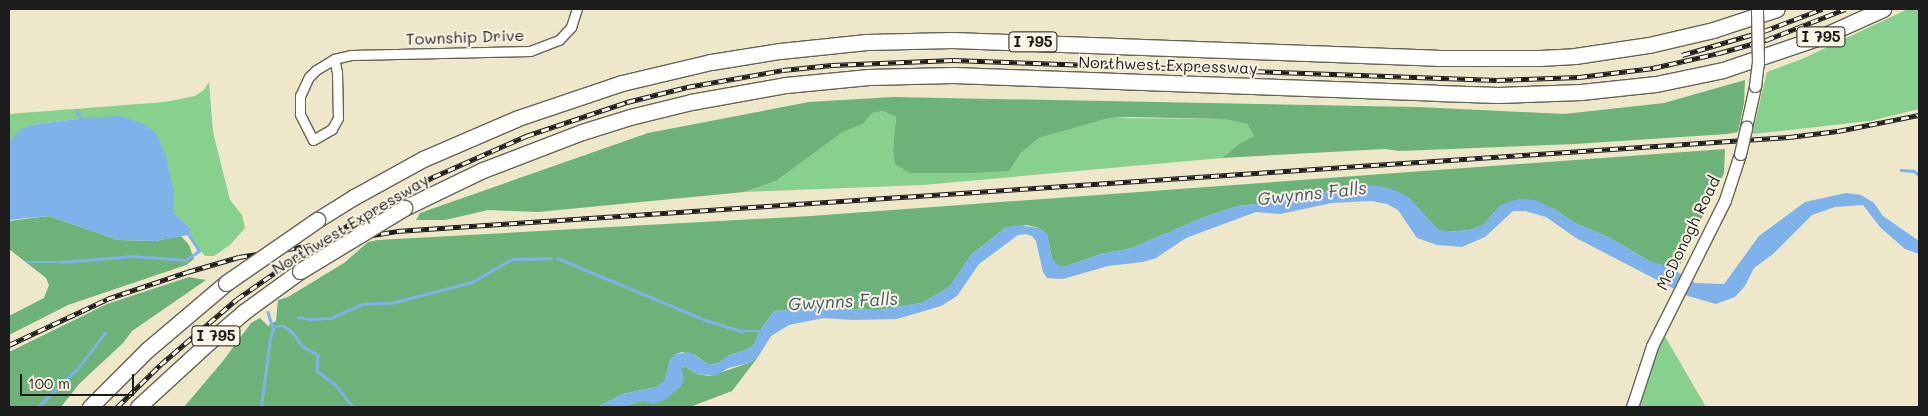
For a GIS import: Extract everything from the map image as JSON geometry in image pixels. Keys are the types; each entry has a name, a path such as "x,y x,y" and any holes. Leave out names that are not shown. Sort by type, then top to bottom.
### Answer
{"highway":[{"name":"Northwest Expressway","path":"90,407 147,350 226,283 317,220 354,197 423,159 518,118 622,83 711,62 780,51 867,42 952,40 1437,58 1539,58 1575,56 1648,45 1713,30 1777,9"},
{"name":"Northwest Expressway","path":"138,407 210,341 300,271 404,208 491,167 590,129 691,102 786,85 869,77 954,75 1498,95 1581,92 1656,84 1723,70 1822,36 1883,9"}],"main road":[{"name":"McDonogh Road","path":"1632,407 1652,346 1725,200 1740,154 1755,86 1758,63 1757,9"}],"street":[{"name":"Township Drive","path":"334,59 337,72 338,118 332,129 313,140 300,114 300,96 313,73 334,59 352,55 530,51 560,40 571,27 577,9"}],"green space":[{"path":"1908,9 1919,9 1919,109 1870,121 1752,134 1767,72 1802,59"},
{"path":"1745,80 1744,103 1738,132 1727,134 1575,144 1400,151 1385,149 1222,158 1240,143 1254,136 1247,124 1224,119 1109,118 1039,138 1021,153 1009,171 970,173 910,173 895,164 893,149 896,117 883,111 872,113 863,124 843,132 776,181 744,192 538,212 488,210 445,220 416,220 420,213 648,133 809,102 893,97 1418,107 1564,114 1664,103"},
{"path":"209,82 213,132 230,200 242,215 245,228 230,245 214,256 205,256 188,235 192,230 174,213 174,193 85,118 31,125 10,142 9,153 9,114 165,102 195,96 204,90"},
{"path":"883,111 896,117 893,149 910,173 1009,171 1021,153 1039,138 1109,118 1224,119 1247,124 1254,136 1240,143 1222,158 923,185 744,192 776,181 843,132 863,124 872,113"},
{"path":"1725,149 1724,173 1677,272 1649,261 1612,239 1575,223 1554,209 1500,206 1483,225 1470,230 1446,232 1438,230 1409,198 1357,184 1293,200 1238,206 1207,216 1132,248 1101,254 1064,267 1058,266 1052,259 1047,234 1039,228 1027,225 1005,228 971,255 951,285 921,303 878,310 821,308 774,311 762,328 753,346 744,351 732,354 718,363 709,365 695,355 682,352 676,354 670,360 665,381 656,387 623,394 598,407 184,407 223,361 251,323 260,318 268,326 276,321 278,300 288,297 344,263 368,242 378,240 811,216"},
{"path":"49,216 118,240 155,241 181,236 189,245 194,259 186,265 68,305 9,335 9,316 44,298 49,285 46,278 9,249 9,221"},
{"path":"189,277 206,280 132,331 123,343 79,384 61,407 9,407 9,352 107,304"},
{"path":"1663,333 1706,407 1637,407"},
{"path":"758,357 732,391 690,407 622,407 673,392 680,387 682,368 684,366 697,374 710,376 749,363"}],"water":[{"path":"121,116 143,124 156,133 166,156 174,193 174,213 192,230 188,235 155,241 118,240 49,216 9,220 10,142 19,130 31,125 85,118"},
{"name":"Gwynns Falls","path":"1357,184 1385,187 1399,192 1409,198 1438,229 1446,232 1470,230 1483,225 1500,206 1508,202 1520,199 1535,200 1554,209 1575,223 1612,239 1649,261 1668,266 1695,283 1724,284 1759,236 1805,202 1846,193 1861,195 1874,203 1883,216 1919,241 1919,254 1905,249 1880,227 1863,205 1835,207 1812,215 1773,254 1754,268 1745,286 1735,297 1716,304 1688,296 1576,238 1546,217 1525,211 1513,211 1485,237 1462,247 1437,245 1417,238 1398,210 1387,204 1371,201 1332,203 1280,214 1256,212 1186,238 1156,258 1143,262 1108,266 1063,279 1047,278 1043,272 1036,241 1032,236 1026,234 1018,235 979,264 957,296 941,306 897,319 853,320 824,318 789,325 771,336 758,357 749,363 728,368 716,376 697,374 684,366 682,368 684,380 680,387 666,399 653,404 643,401 622,407 598,407 623,394 656,387 664,381 670,360 676,354 690,352 709,365 718,363 732,354 744,351 753,346 762,328 774,311 821,308 878,310 921,303 951,285 971,255 1005,228 1016,225 1039,228 1047,234 1052,259 1058,265 1064,267 1101,254 1132,248 1207,216 1238,206 1293,200"}],"waterway":[{"path":"77,111 82,121"},
{"path":"1901,170 1914,171 1919,175"},
{"path":"27,262 61,262 133,256 186,260 199,251 188,234"},
{"path":"298,317 310,319 331,318 362,304 395,302 472,282 512,259 551,258"},
{"path":"557,258 705,320 742,331 760,331"},
{"path":"268,312 273,328"},
{"path":"261,407 270,339 273,328 278,326 284,326 293,333 302,346 318,355 317,371 335,384 353,407"},
{"path":"38,407 78,368 105,333"}],"railway":[{"path":"1682,55 1764,31 1822,9"},
{"path":"117,407 160,365 237,299 293,260 377,207 433,177 526,136 627,102 687,87 783,70 832,65 953,60 1497,80 1579,77 1653,68 1719,53 1766,40 1845,9"},
{"path":"9,345 107,299 187,272 239,257 397,231 1789,137 1838,131 1919,115"}]}
